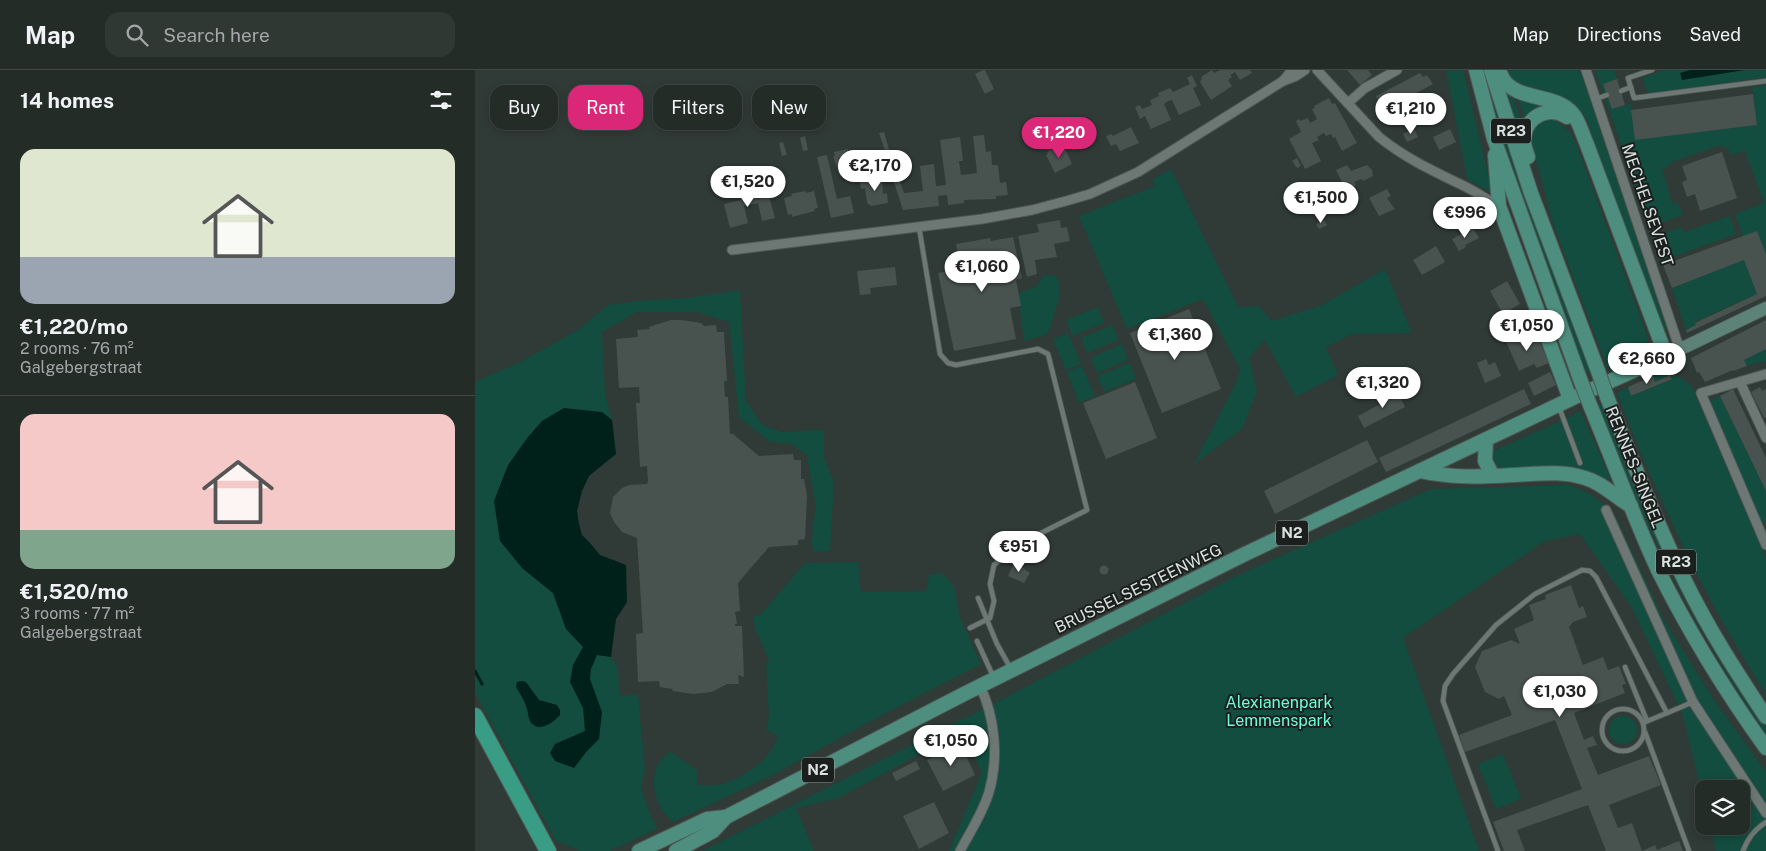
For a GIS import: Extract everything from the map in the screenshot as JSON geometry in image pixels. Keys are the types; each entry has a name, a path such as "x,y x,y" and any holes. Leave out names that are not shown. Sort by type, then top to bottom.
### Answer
{"highway":[{"path":"475,716 549,851"}],"main road":[{"name":"R23","path":"1476,70 1494,139"},
{"name":"R23","path":"1491,70 1531,193"},
{"path":"1498,70 1505,82 1516,90 1557,104 1572,113 1586,142 1666,356"},
{"path":"1531,193 1533,176 1524,140 1524,135 1531,122 1543,112 1555,111 1578,124"},
{"path":"1494,139 1496,186 1499,206 1564,403"},
{"name":"RENNES-SINGEL","path":"1494,139 1580,379 1658,568 1694,637 1737,707 1766,748"},
{"name":"RENNES-SINGEL","path":"1531,193 1607,397 1646,495 1685,582 1731,664 1766,717"},
{"name":"N2","path":"1564,403 1666,356"},
{"name":"BRUSSELSESTEENWEG","path":"676,851 713,831 726,817 980,686 1245,554 1564,403"},
{"path":"1486,440 1485,461 1493,476"},
{"path":"1420,471 1449,476 1571,474 1603,486 1631,506"},
{"name":"BRUSSELSESTEENWEG","path":"639,851 707,819 726,817"}],"street":[{"path":"1283,81 1293,70"},
{"path":"732,250 982,219 1031,210 1090,194 1138,172 1283,81 1305,70"},
{"path":"1317,70 1379,137 1430,171 1464,185 1499,206"},
{"path":"1348,103 1365,88 1397,70"},
{"name":"MECHELSEVEST","path":"1586,70 1680,350"},
{"path":"1666,356 1766,308"},
{"path":"1766,374 1701,394 1766,545"},
{"path":"1740,382 1766,438"},
{"path":"1606,510 1693,702 1766,813"},
{"path":"960,851 981,813 989,791 994,762 994,735 988,703 980,686"}],"lane":[{"path":"1651,70 1628,78 1634,98 1766,81"},
{"path":"1621,90 1631,87"},
{"path":"1596,99 1607,95"},
{"path":"919,227 940,354 948,364 956,365 1038,349 1048,354 1087,510 1015,546 994,565 990,584 994,601 990,618 970,628"},
{"path":"1564,403 1580,463"},
{"path":"1498,851 1443,701 1445,686 1453,674 1479,643 1515,608 1554,583 1582,570 1590,571 1596,577 1615,611 1667,713"},
{"path":"978,598 997,644 1012,670"},
{"path":"977,641 994,679"},
{"path":"1625,667 1645,722 1645,731 1689,851"},
{"path":"1645,722 1693,702"},
{"path":"1645,722 1634,712 1627,709 1619,709 1612,711 1607,716 1601,730 1606,744 1612,749 1626,752 1639,744 1645,731"},
{"path":"1743,851 1747,840 1757,828 1766,822"}],"green space":[{"path":"1446,70 1463,70 1493,194 1467,179"},
{"path":"1482,70 1485,70 1517,172 1590,371 1586,373 1504,145"},
{"path":"1509,70 1577,70 1579,73 1581,72 1667,329 1662,331 1586,118 1579,110 1561,99 1512,81"},
{"path":"1595,70 1614,70 1617,79 1603,84 1612,109 1631,104 1635,140 1757,125 1752,87 1766,85 1766,254 1757,231 1743,237 1735,214 1764,203 1745,151 1731,155 1729,150 1721,145 1672,162 1667,168 1662,169 1673,204 1678,203 1683,215 1650,227"},
{"path":"1666,70 1766,70 1766,77 1648,94 1642,78"},
{"path":"1507,92 1512,92 1522,125 1519,128 1517,125"},
{"path":"1517,95 1540,104 1525,120"},
{"path":"1552,118 1570,132 1577,146 1648,338 1647,345 1641,354 1636,343 1615,352 1619,363 1608,369 1554,226 1531,142 1531,132 1537,122"},
{"path":"1171,169 1238,307 1259,306 1272,321 1322,305 1385,269 1412,333 1352,334 1326,347 1338,375 1296,397 1265,340 1249,357 1257,391 1242,429 1194,464 1236,383 1240,369 1203,299 1127,329 1079,216 1155,186 1152,180"},
{"path":"1730,216 1736,234 1662,261 1654,237 1681,227 1684,232"},
{"path":"1744,260 1757,294 1695,322 1696,325 1686,330 1672,288"},
{"path":"1054,275 1059,281 1059,298 1048,334 1024,341 1018,293 1036,287 1043,276"},
{"path":"740,290 746,401 762,425 782,432 824,430 824,457 834,483 830,551 814,552 811,539 813,536 812,527 816,507 807,455 791,444 770,442 739,417 729,322 696,312 637,312 602,332 605,395 612,420 602,412 522,568 553,593 559,607 597,655 611,657 618,667 619,696 638,694 645,770 641,788 657,829 609,851 581,851 556,841 475,693 475,382 518,363 578,330 608,305 688,298"},
{"path":"1098,307 1104,323 1072,336 1066,320"},
{"path":"1112,325 1119,340 1087,353 1081,338"},
{"path":"1068,333 1081,364 1066,370 1053,339"},
{"path":"1122,344 1128,360 1097,373 1090,358"},
{"path":"1766,349 1766,361 1747,366 1744,360"},
{"path":"1130,363 1136,379 1104,392 1098,376"},
{"path":"1082,366 1095,396 1079,403 1067,372"},
{"path":"1663,373 1679,377 1692,387 1766,559 1766,694 1743,658 1702,584 1649,472 1617,393 1628,387 1632,396 1672,379 1670,375 1655,382 1653,376"},
{"path":"1720,396 1766,491 1766,522 1761,524 1710,401"},
{"path":"1602,403 1658,539 1755,712 1766,727 1766,734 1716,655 1672,575 1615,449 1598,405"},
{"path":"1580,410 1610,477 1606,483 1502,468 1497,465 1490,455 1491,452 1572,416"},
{"name":"Alexianenpark Lemmenspark","path":"1568,485 1595,497 1606,506 1617,519 1664,620 1714,700 1766,772 1766,851 1716,851 1712,835 1750,835 1750,780 1699,780 1682,713 1632,608 1580,534 1545,541 1403,638 1479,851 949,851 982,772 962,731 839,798 796,808 814,851 702,851 995,703 1236,576 1431,489"},
{"path":"858,562 861,592 926,591 929,575 942,573 954,586 960,617 981,664 769,777 673,822 658,801 654,784 654,775 657,767 670,751 698,771 697,785 715,785 736,779 754,768 775,744 778,735 766,731 769,716 766,664 769,660 755,629 753,616 760,615 805,563"},
{"path":"1623,716 1633,720 1637,730 1633,740 1623,744 1613,740 1609,730 1613,720"},
{"path":"1503,754 1521,799 1496,809 1478,764"}],"shaded area":[{"path":"1690,70 1745,70 1682,80 1680,73"},
{"path":"564,408 602,412 612,420 616,454 589,476 582,491 577,511 582,535 600,555 626,565 627,602 616,619 611,657 597,655 591,669 590,679 602,712 599,739 574,768 555,761 550,753 555,744 585,731 583,708 570,682 573,665 583,647 566,629 553,593 522,568 500,541 494,501 508,465 528,437 542,421"},
{"path":"517,682 526,682 539,700 557,705 560,715 550,724 537,727 530,721 525,703 516,687"}],"building":[{"path":"985,70 994,89 985,94 975,74"},
{"path":"1212,70 1214,73 1220,70 1250,70 1252,73 1240,80 1235,72 1230,75 1232,77 1228,80 1232,86 1211,100 1200,82 1201,77"},
{"path":"1347,70 1368,70 1372,75 1360,85"},
{"path":"1420,73 1423,77 1427,75 1433,84 1384,111 1376,96"},
{"path":"1192,75 1197,86 1193,88 1201,105 1179,115 1172,100 1168,101 1164,104 1171,120 1151,129 1145,116 1140,119 1135,107 1140,105 1142,109 1152,105 1150,100 1159,96 1158,93 1170,88 1173,92 1190,84 1187,78"},
{"path":"1617,79 1625,105 1612,109 1603,84"},
{"path":"1753,94 1757,125 1635,140 1631,110"},
{"path":"1329,98 1332,104 1335,103 1357,143 1342,151 1335,137 1333,138 1331,134 1326,136 1324,133 1317,137 1319,140 1312,143 1321,161 1305,169 1289,139 1301,132 1296,121 1308,118 1310,123 1317,119 1312,109"},
{"path":"1131,127 1139,143 1120,151 1116,144 1111,146 1106,136 1112,134 1113,136"},
{"path":"1414,128 1418,137 1407,142 1403,134"},
{"path":"1450,129 1456,142 1439,150 1433,137"},
{"path":"884,132 890,153 886,154 879,133"},
{"path":"984,135 986,152 991,151 992,165 998,165 1000,183 1006,182 1008,195 996,196 996,199 964,200 964,203 948,205 947,195 938,196 939,206 903,210 891,173 896,171 904,193 923,191 920,166 934,164 936,186 946,185 940,140 960,137 963,161 959,161 961,175 977,173 973,136"},
{"path":"805,136 808,150 803,151 800,138"},
{"path":"783,142 787,155 782,156 779,143"},
{"path":"1064,147 1072,164 1055,173 1046,155 1048,154 1047,152 1055,148 1056,151"},
{"path":"848,149 850,157 856,155 860,170 839,175 833,156 835,156 834,152"},
{"path":"1722,152 1737,198 1700,211 1695,194 1687,197 1682,182 1687,180 1682,166"},
{"path":"827,155 837,199 850,196 854,213 831,218 817,157"},
{"path":"1297,158 1301,166 1297,168 1292,161"},
{"path":"887,160 890,171 885,172 881,162"},
{"path":"1347,165 1351,171 1367,165 1372,170 1373,176 1363,181 1362,179 1354,182 1356,185 1346,190 1336,170"},
{"path":"882,178 883,194 887,193 888,203 871,206 867,203 865,188 861,189 860,182"},
{"path":"755,188 757,199 769,196 775,218 762,221 758,203 744,206 748,223 730,228 724,204 741,200 739,191"},
{"path":"1387,189 1391,196 1387,198 1395,209 1379,216 1369,198"},
{"path":"805,191 806,193 814,191 818,208 814,209 815,211 792,217 792,214 788,215 784,198 792,196 791,194"},
{"path":"1060,220 1061,228 1067,227 1070,241 1054,244 1057,257 1035,260 1037,274 1027,277 1018,236 1039,232 1037,224"},
{"path":"1324,220 1327,225 1319,229 1316,224"},
{"path":"1473,228 1479,238 1465,245 1466,247 1459,251 1452,239"},
{"path":"1757,231 1766,254 1766,296 1687,333 1686,330 1696,325 1695,323 1757,294 1744,260 1672,288 1663,265"},
{"path":"1013,237 1022,278 1016,280 1021,306 1010,308 1016,339 954,351 938,273 961,268 956,244 990,238 991,241"},
{"path":"1436,246 1445,262 1422,275 1413,260"},
{"path":"895,267 897,285 870,288 871,294 860,295 857,271"},
{"path":"1507,281 1520,304 1503,314 1490,291"},
{"path":"1189,309 1221,389 1162,413 1130,333"},
{"path":"671,320 701,323 704,326 716,325 717,332 724,332 727,381 724,381 725,397 728,397 730,434 733,434 759,456 793,454 794,460 801,460 801,479 804,479 807,496 805,539 798,540 798,545 769,547 738,583 740,611 735,612 737,624 735,626 742,626 744,677 738,675 739,684 727,684 712,692 693,694 660,687 659,681 638,682 636,634 643,633 637,538 622,532 610,513 613,497 622,488 629,485 647,484 648,481 647,466 640,467 636,403 640,403 639,387 619,388 616,339 638,337 637,330 650,329 649,327"},
{"path":"1766,320 1766,349 1744,360 1747,366 1705,382 1699,372 1697,373 1691,358"},
{"path":"1538,333 1542,343 1540,343 1549,363 1537,368 1534,364 1519,371 1505,339 1517,334 1521,342"},
{"path":"1636,343 1641,354 1619,363 1615,352"},
{"path":"1486,359 1489,365 1495,362 1501,376 1485,383 1477,363"},
{"path":"1550,372 1556,385 1534,396 1528,383"},
{"path":"1670,375 1672,379 1631,396 1628,387 1653,376 1655,382"},
{"path":"1135,382 1157,438 1106,459 1083,403"},
{"path":"1760,387 1762,391 1766,389 1766,417 1764,418 1751,392"},
{"path":"1396,388 1405,407 1364,428 1358,416 1388,400 1385,393"},
{"path":"1524,389 1531,404 1386,472 1379,458"},
{"path":"1733,389 1766,458 1766,491 1720,396"},
{"path":"1367,440 1378,462 1275,514 1264,491"},
{"path":"1015,562 1030,573 1024,583 1008,576"},
{"path":"1104,565 1109,570 1104,575 1099,570"},
{"path":"1571,585 1579,608 1583,606 1587,617 1573,622 1569,627 1583,665 1603,657 1608,670 1619,666 1626,684 1622,685 1625,693 1574,713 1584,740 1593,736 1597,745 1587,748 1598,775 1649,756 1661,785 1609,805 1618,828 1632,823 1642,851 1606,851 1588,805 1517,830 1525,851 1504,851 1493,822 1582,789 1555,720 1465,752 1459,735 1512,715 1504,696 1499,699 1485,692 1475,667 1482,651 1511,640 1520,644 1514,629 1534,620 1529,605 1546,599 1545,595"},
{"path":"960,743 975,775 943,791 927,760"},
{"path":"916,761 920,769 896,781 892,773"},
{"path":"934,802 949,833 919,849 903,816"},
{"path":"1679,841 1683,851 1642,851 1655,845 1657,850"}],"waterway":[{"path":"475,671 482,684"}]}
